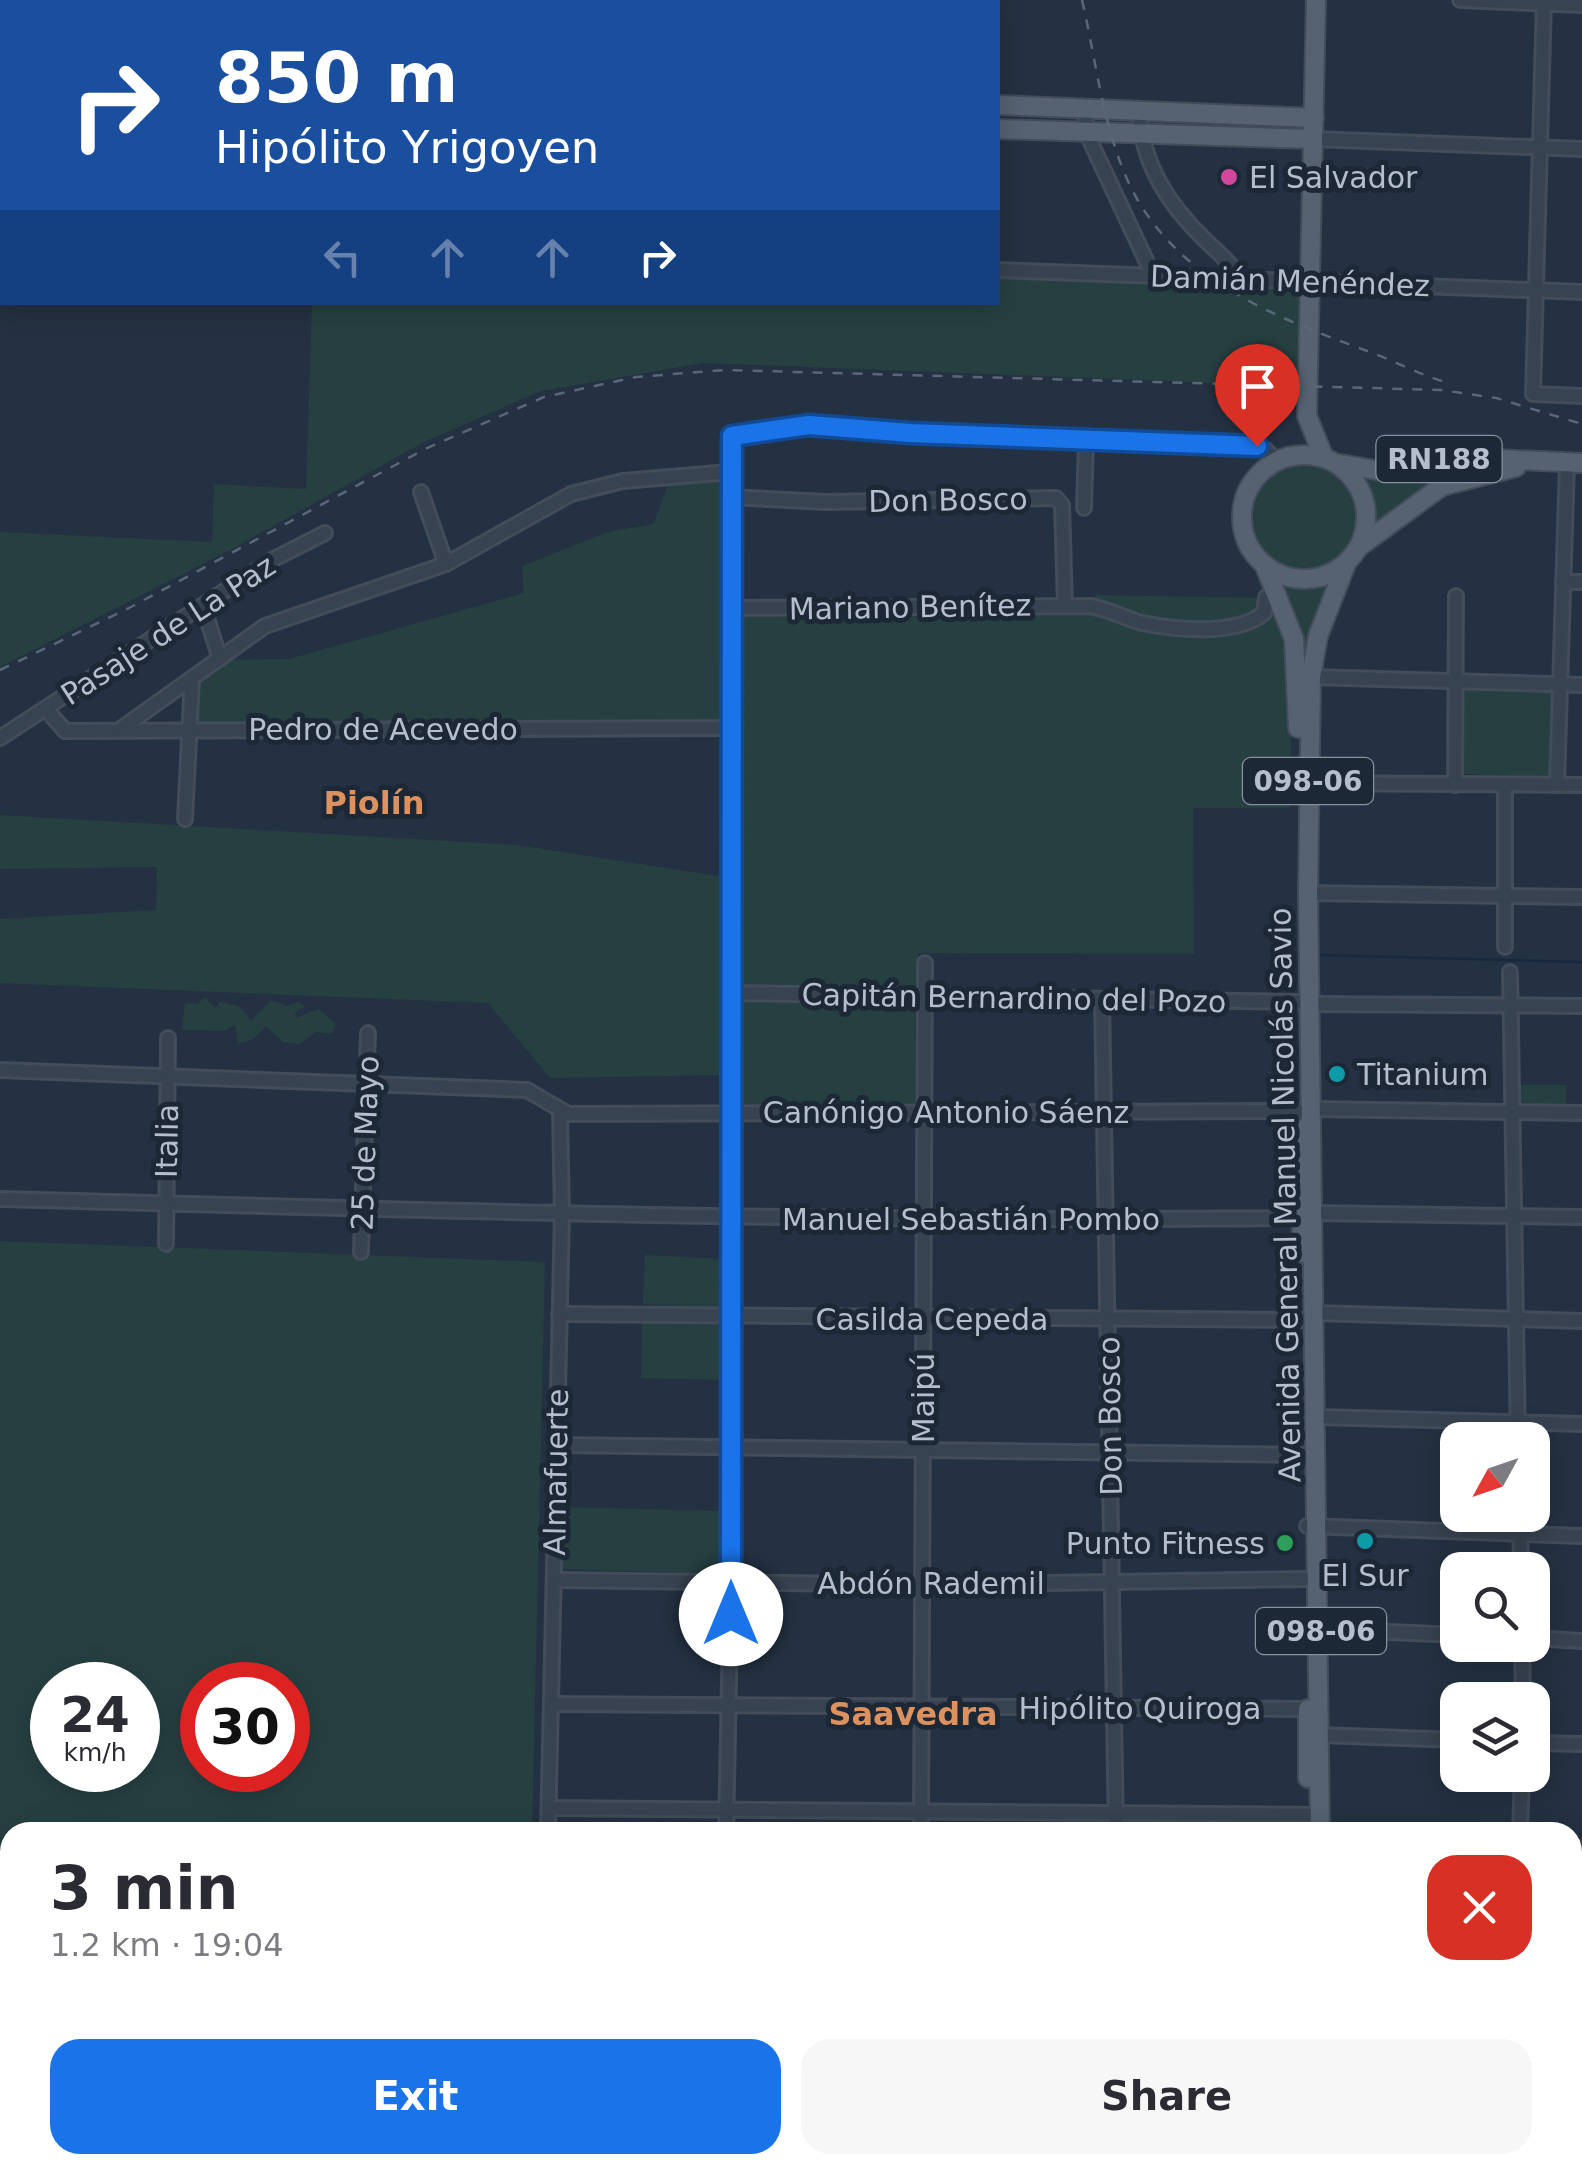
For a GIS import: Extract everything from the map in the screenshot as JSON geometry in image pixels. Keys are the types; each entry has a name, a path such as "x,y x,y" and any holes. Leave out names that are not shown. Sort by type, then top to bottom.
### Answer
{"main road":[{"name":"Avenida General Manuel Nicolás Savio","path":"1304,1003 1310,677 1318,636 1346,564 1359,547 1366,509 1360,490 1329,460 1307,416 1316,0"},
{"path":"1270,116 1302,98 1314,80"},
{"path":"1000,105 1314,118"},
{"path":"1000,129 1313,140"},
{"name":"Avenida General Manuel Nicolás Savio","path":"1307,416 1281,459 1251,484 1242,518 1252,551 1264,564 1294,639 1298,676 1310,1317 1306,1454 1320,1628 1320,1736 1314,1822"},
{"name":"RN188","path":"1281,459 1329,460 1386,472 1453,456 1574,463"},
{"name":"RN188","path":"1359,547 1442,486 1469,476 1545,463"},
{"path":"1264,564 1305,580 1334,572 1346,564"},
{"name":"Avenida General Manuel Nicolás Savio","path":"1310,1317 1317,1417 1308,1579 1308,1710 1314,1822"}],"street":[{"path":"1460,0 1582,5"},
{"path":"1544,2 1533,394 1582,396"},
{"path":"1085,108 1086,132 1153,275"},
{"path":"1139,111 1140,134 1150,168 1162,188 1240,280"},
{"path":"1313,140 1582,149"},
{"name":"Damián Menéndez","path":"1000,270 1582,292"},
{"path":"726,1822 731,1583 732,436 809,425 1250,445 1281,459"},
{"path":"1084,508 1086,440"},
{"path":"1557,785 1563,582 1574,463"},
{"path":"122,728 265,626 446,564 590,488 645,478 730,472"},
{"path":"420,492 446,564"},
{"name":"Don Bosco","path":"730,498 826,502 1056,498 1062,505 1066,606"},
{"name":"Pasaje de La Paz","path":"0,750 6,735 270,561 325,533"},
{"path":"1563,582 1582,582"},
{"name":"Mariano Benítez","path":"730,608 1090,606 1145,624 1239,628 1264,613 1266,596 1275,590"},
{"path":"1454,785 1456,596"},
{"path":"203,606 220,658"},
{"path":"1310,677 1582,686"},
{"path":"185,819 192,679"},
{"name":"Pedro de Acevedo","path":"46,709 65,731 730,728"},
{"path":"1308,783 1582,785"},
{"path":"1505,786 1505,947"},
{"path":"1308,892 1582,898"},
{"name":"Maipú","path":"921,1822 925,962"},
{"path":"1510,972 1518,1422"},
{"name":"Capitán Bernardino del Pozo","path":"730,992 1582,1006"},
{"name":"Don Bosco","path":"1102,1000 1116,1822"},
{"name":"25 de Mayo","path":"362,1252 368,1033"},
{"name":"Italia","path":"166,1244 168,1038"},
{"name":"Canónigo Antonio Sáenz","path":"0,1070 526,1090 560,1112 1582,1113"},
{"name":"Almafuerte","path":"548,1822 562,1214 560,1112"},
{"name":"Manuel Sebastián Pombo","path":"0,1199 729,1218 1582,1216"},
{"name":"Casilda Cepeda","path":"559,1314 1582,1320"},
{"path":"1317,1417 1484,1422"},
{"path":"1550,1424 1582,1424"},
{"path":"556,1445 1306,1454"},
{"path":"1313,1526 1582,1536"},
{"path":"1520,1533 1521,1552"},
{"name":"Abdón Rademil","path":"554,1580 924,1585 1308,1579"},
{"path":"1320,1628 1440,1634"},
{"path":"1550,1639 1582,1641"},
{"name":"Hipólito Quiroga","path":"551,1704 1308,1710"},
{"path":"1320,1736 1440,1739"},
{"path":"1550,1743 1582,1744"},
{"path":"1520,1822 1521,1792"},
{"path":"549,1808 1116,1813 1278,1822"}],"green space":[{"path":"1000,275 1302,285 1298,386 703,363 541,391 424,442 234,548 0,667 0,532 212,542 214,484 306,489 312,305 1000,305"},
{"path":"1304,461 1326,466 1344,478 1356,496 1361,518 1356,540 1344,558 1326,570 1304,575 1282,570 1264,558 1252,540 1247,518 1252,496 1264,478 1282,466"},
{"path":"1486,467 1373,530 1365,492 1350,470"},
{"path":"726,480 725,723 195,723 197,682 229,660 289,659 524,593 522,566 608,532 654,524 668,483"},
{"path":"1337,574 1313,626 1304,665 1275,579 1304,583"},
{"path":"1095,595 1271,598 1287,648 1292,701 1289,808 1193,808 1194,954 918,953 915,990 734,988 738,614 1090,615"},
{"path":"1463,686 1554,688 1552,777 1463,774"},
{"path":"0,815 517,845 725,877 725,1075 550,1078 488,1003 0,983 0,919 156,910 157,867 0,869"},
{"path":"205,997 216,1009 219,1002 239,1006 251,1021 271,1000 287,1006 299,1002 305,1006 295,1013 296,1018 319,1009 336,1025 331,1034 316,1032 300,1044 283,1042 266,1026 253,1039 238,1044 235,1025 224,1031 182,1030 185,1003 198,1004"},
{"path":"735,1002 915,1002 915,1107 734,1104"},
{"path":"1513,1085 1566,1085 1566,1108 1514,1109"},
{"path":"0,1241 545,1262 532,1822 0,1822"},
{"path":"645,1255 723,1259 721,1308 643,1304"},
{"path":"642,1318 725,1320 724,1380 641,1378"},
{"path":"559,1507 722,1511 721,1567 714,1574 562,1569"}],"waterway":[{"path":"1319,955 1582,962"}],"railway":[{"path":"1082,0 1118,157 1146,213 1170,243 1229,290 1263,308 1448,383"},
{"path":"0,670 129,608 425,449 544,397 636,377 725,370 1441,390 1496,398 1582,424"}],"place":[{"name":"El Salvador","path":"1229,177"},
{"name":"Titanium","path":"1337,1074"},
{"name":"El Sur","path":"1365,1541"},
{"name":"Punto Fitness","path":"1285,1543"}],"district":[{"name":"Piolín","path":"374,803"},
{"name":"Saavedra","path":"913,1714"}],"route":[{"path":"731,1614 732,436 809,425 910,433 1257,446"}]}
